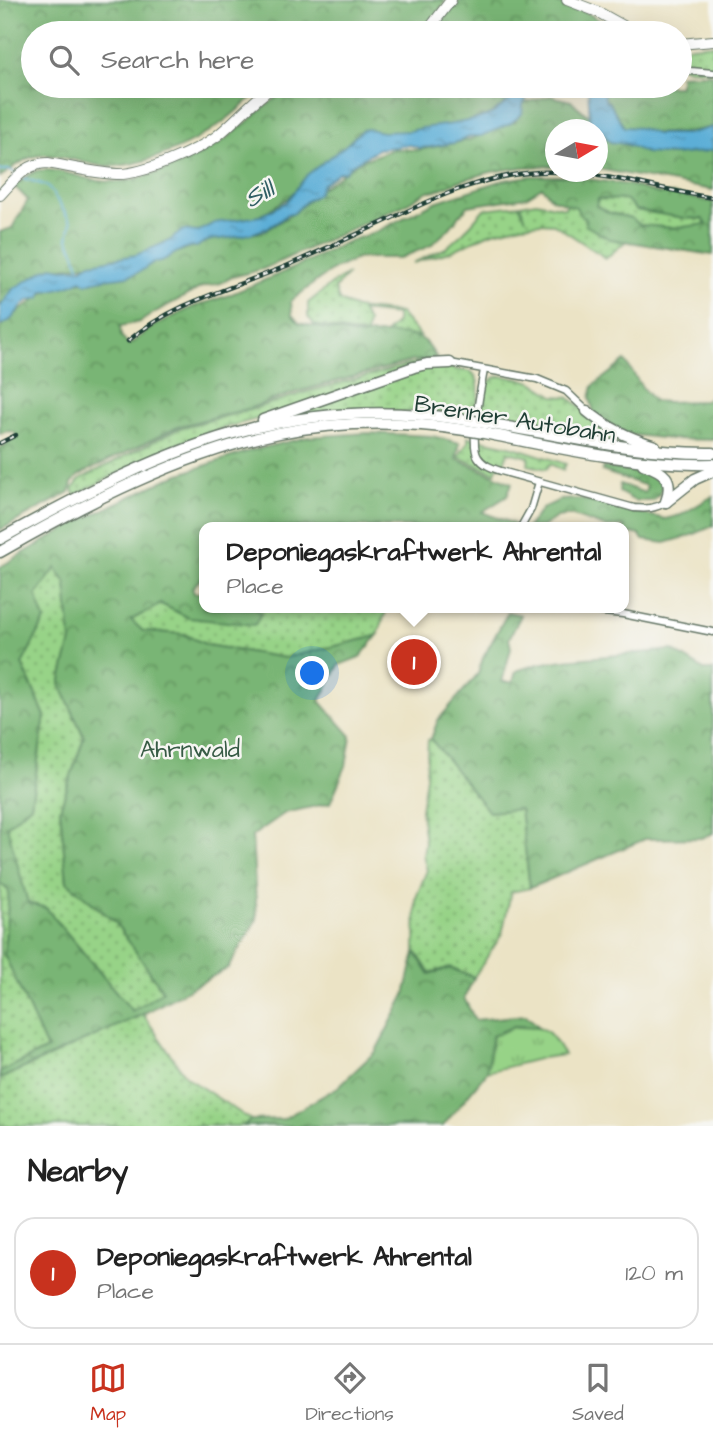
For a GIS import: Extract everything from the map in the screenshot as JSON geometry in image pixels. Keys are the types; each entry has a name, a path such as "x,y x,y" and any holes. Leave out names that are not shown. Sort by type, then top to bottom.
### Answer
{"highway":[{"path":"222,437 250,424 414,367 450,363"},
{"path":"587,411 627,436 678,452"},
{"name":"Brenner Autobahn","path":"0,539 115,480 188,449 277,423 348,414 419,414 466,425 608,445 713,453"},
{"name":"Brenner Autobahn","path":"0,552 134,483 199,456 246,441 297,430 352,424 466,425"},
{"name":"Brenner Autobahn","path":"485,428 627,458 713,464"},
{"path":"627,458 665,475 670,487 666,502"},
{"path":"666,502 695,479 713,471"}],"main road":[{"path":"435,21 451,0"},
{"path":"567,0 581,4 613,21"},
{"path":"692,43 713,41"},
{"path":"0,195 34,164 48,163 124,174 186,155 226,129 257,98"}],"street":[{"path":"692,71 713,73"},
{"path":"450,363 530,377 566,391 587,411"},
{"path":"484,370 474,440 475,453 483,463 539,482 634,508 657,508 666,502"},
{"path":"524,522 531,509 539,482"},
{"path":"613,613 713,632"}],"green space":[{"path":"0,0 445,2 431,21 21,21 21,98 252,98 209,131 157,157 130,164 106,166 43,155 24,161 0,177"},
{"path":"461,0 552,1 585,12 601,21 441,21"},
{"path":"713,44 713,71 692,69 692,46"},
{"path":"692,74 713,74 713,127 677,133 641,132 639,128 624,127 609,102 603,98 692,98"},
{"path":"276,98 510,98 493,113 477,119 416,134 354,144 317,168 289,197 251,221 128,259 47,270 0,311 0,232 12,228 28,200 14,186 33,172 42,170 111,182 132,180 166,170 200,155 239,129"},
{"path":"542,98 571,101 592,119 545,119 545,166 491,172 428,191 404,205 263,269 202,287 140,322 120,326 121,336 129,345 154,326 193,307 291,269 347,242 378,231 435,202 504,180 531,176 545,176 545,182 608,182 630,185 659,194 713,202 713,255 610,239 585,225 586,218 580,215 576,207 552,199 542,187 526,197 468,206 430,246 400,258 358,258 334,269 291,301 292,315 299,323 361,336 402,334 418,337 437,358 412,361 180,426 79,475 72,483 70,492 0,530 0,448 17,437 14,432 0,434 0,329 3,323 61,284 101,279 214,239 263,232 295,212 318,191 358,162 393,149 419,150 469,140 516,121 520,104","holes":["598,199 627,200 636,210 703,219 707,224 674,228 640,225 631,218 596,206"]},
{"path":"608,140 629,146 655,148 666,155 713,149 713,190 608,171"},
{"path":"598,198 627,200 636,210 703,219 707,225 674,228 640,225 631,218 595,206"},
{"path":"536,202 565,208 568,202 591,209 602,228 625,242 606,258 554,224 540,223 490,233 452,251 413,263 446,248 484,209 519,205 526,219 520,205"},
{"path":"348,274 335,288 339,301 356,308 400,313 420,336 386,335 397,322 397,315 361,311 368,322 366,335 315,325 308,317 308,303"},
{"path":"427,360 475,375 478,399 475,416 447,412 264,417 177,444 75,495 73,489 80,479 180,428"},
{"path":"625,361 654,401 705,401 713,394 713,440 624,434 594,413 590,398 593,386"},
{"path":"501,376 532,382 554,396 568,397 615,434 613,442 480,415 487,385"},
{"name":"Ahrnwald","path":"368,433 432,436 460,443 456,459 512,483 507,496 482,512 509,522 199,522 199,580 192,588 194,593 199,593 199,613 261,613 255,625 189,618 161,604 131,620 143,631 184,634 207,645 285,658 378,635 360,657 339,665 320,701 351,736 346,766 330,803 285,813 252,836 257,919 228,968 143,1014 0,1079 0,1072 47,1049 4,954 9,891 0,883 0,567 72,525 171,477 249,451 308,437","holes":["56,568 66,583 71,641 60,684 84,737 60,809 67,882 115,922 163,991 132,1011 46,908 28,903 7,826 31,805 45,716 22,664 45,620 36,595"]},
{"path":"468,437 514,447 566,464 563,470 550,464 546,469 528,465 529,457 508,452 503,466 497,467 495,473 458,457 468,442"},
{"path":"603,467 643,473 661,480 661,492 653,501 635,501 619,492 620,484 645,493 647,486 602,471"},
{"path":"713,496 713,526 665,543 643,540 640,535 629,533 629,522 590,522 570,515 557,517 550,522 531,522 543,508 560,500 580,499 665,519 681,515"},
{"path":"56,568 66,583 71,641 60,684 84,737 60,809 67,882 115,922 164,992 132,1011 46,908 28,903 6,826 31,805 45,716 22,664 45,620 35,595"},
{"path":"161,604 189,618 261,613 385,613 378,635 285,658 207,645 184,634 143,631 130,620"},
{"path":"507,613 512,613 521,615 509,639 511,648 502,682 513,682 516,671 538,664 672,650 704,670 713,670 713,833 702,838 645,839 530,888 520,809 489,812 431,739 438,720 478,674 483,658"},
{"path":"431,739 489,812 520,809 530,888 511,892 502,934 474,977 451,967 430,973 415,950 416,898 427,870 423,856 425,842 421,810 428,740"},
{"path":"0,883 9,891 4,954 47,1049 0,1072"},
{"path":"415,952 429,974 451,968 474,978 464,998 475,1020 526,1015 539,1027 514,1026 492,1036 487,1072 443,1126 243,1126 251,1120 283,1119 338,1087 376,1051 405,995"},
{"path":"143,1014 186,1077 251,1120 243,1126 0,1126 0,1079"},
{"path":"514,1027 545,1030 554,1038 564,1055 487,1072 493,1036"}],"water":[{"path":"527,98 522,114 510,124 454,143 419,148 410,145 378,149 345,172 339,172 322,185 317,195 306,201 293,214 287,214 270,226 249,234 210,240 197,247 183,249 134,274 87,284 81,280 43,291 40,298 28,301 9,321 0,325 0,307 13,289 45,270 52,267 82,268 91,263 136,255 169,241 183,230 197,232 214,223 260,216 286,202 308,174 362,130 410,131 477,119 493,113 510,100"},
{"path":"589,98 605,98 624,127 640,128 656,134 687,134 713,127 713,150 703,152 675,155 646,153 626,144 610,142 608,119 590,119"}],"waterway":[{"path":"0,170 15,173"},
{"path":"23,178 48,186 71,222 68,239 79,267"}],"railway":[{"path":"128,341 146,327 185,305 291,264 424,203 480,182 519,174 561,172 627,181 713,198"},
{"path":"0,443 16,435"}],"place":[{"name":"Deponiegaskraftwerk Ahrental","path":"414,662"}],"water label":[{"name":"Sill","path":"259,194"}]}
